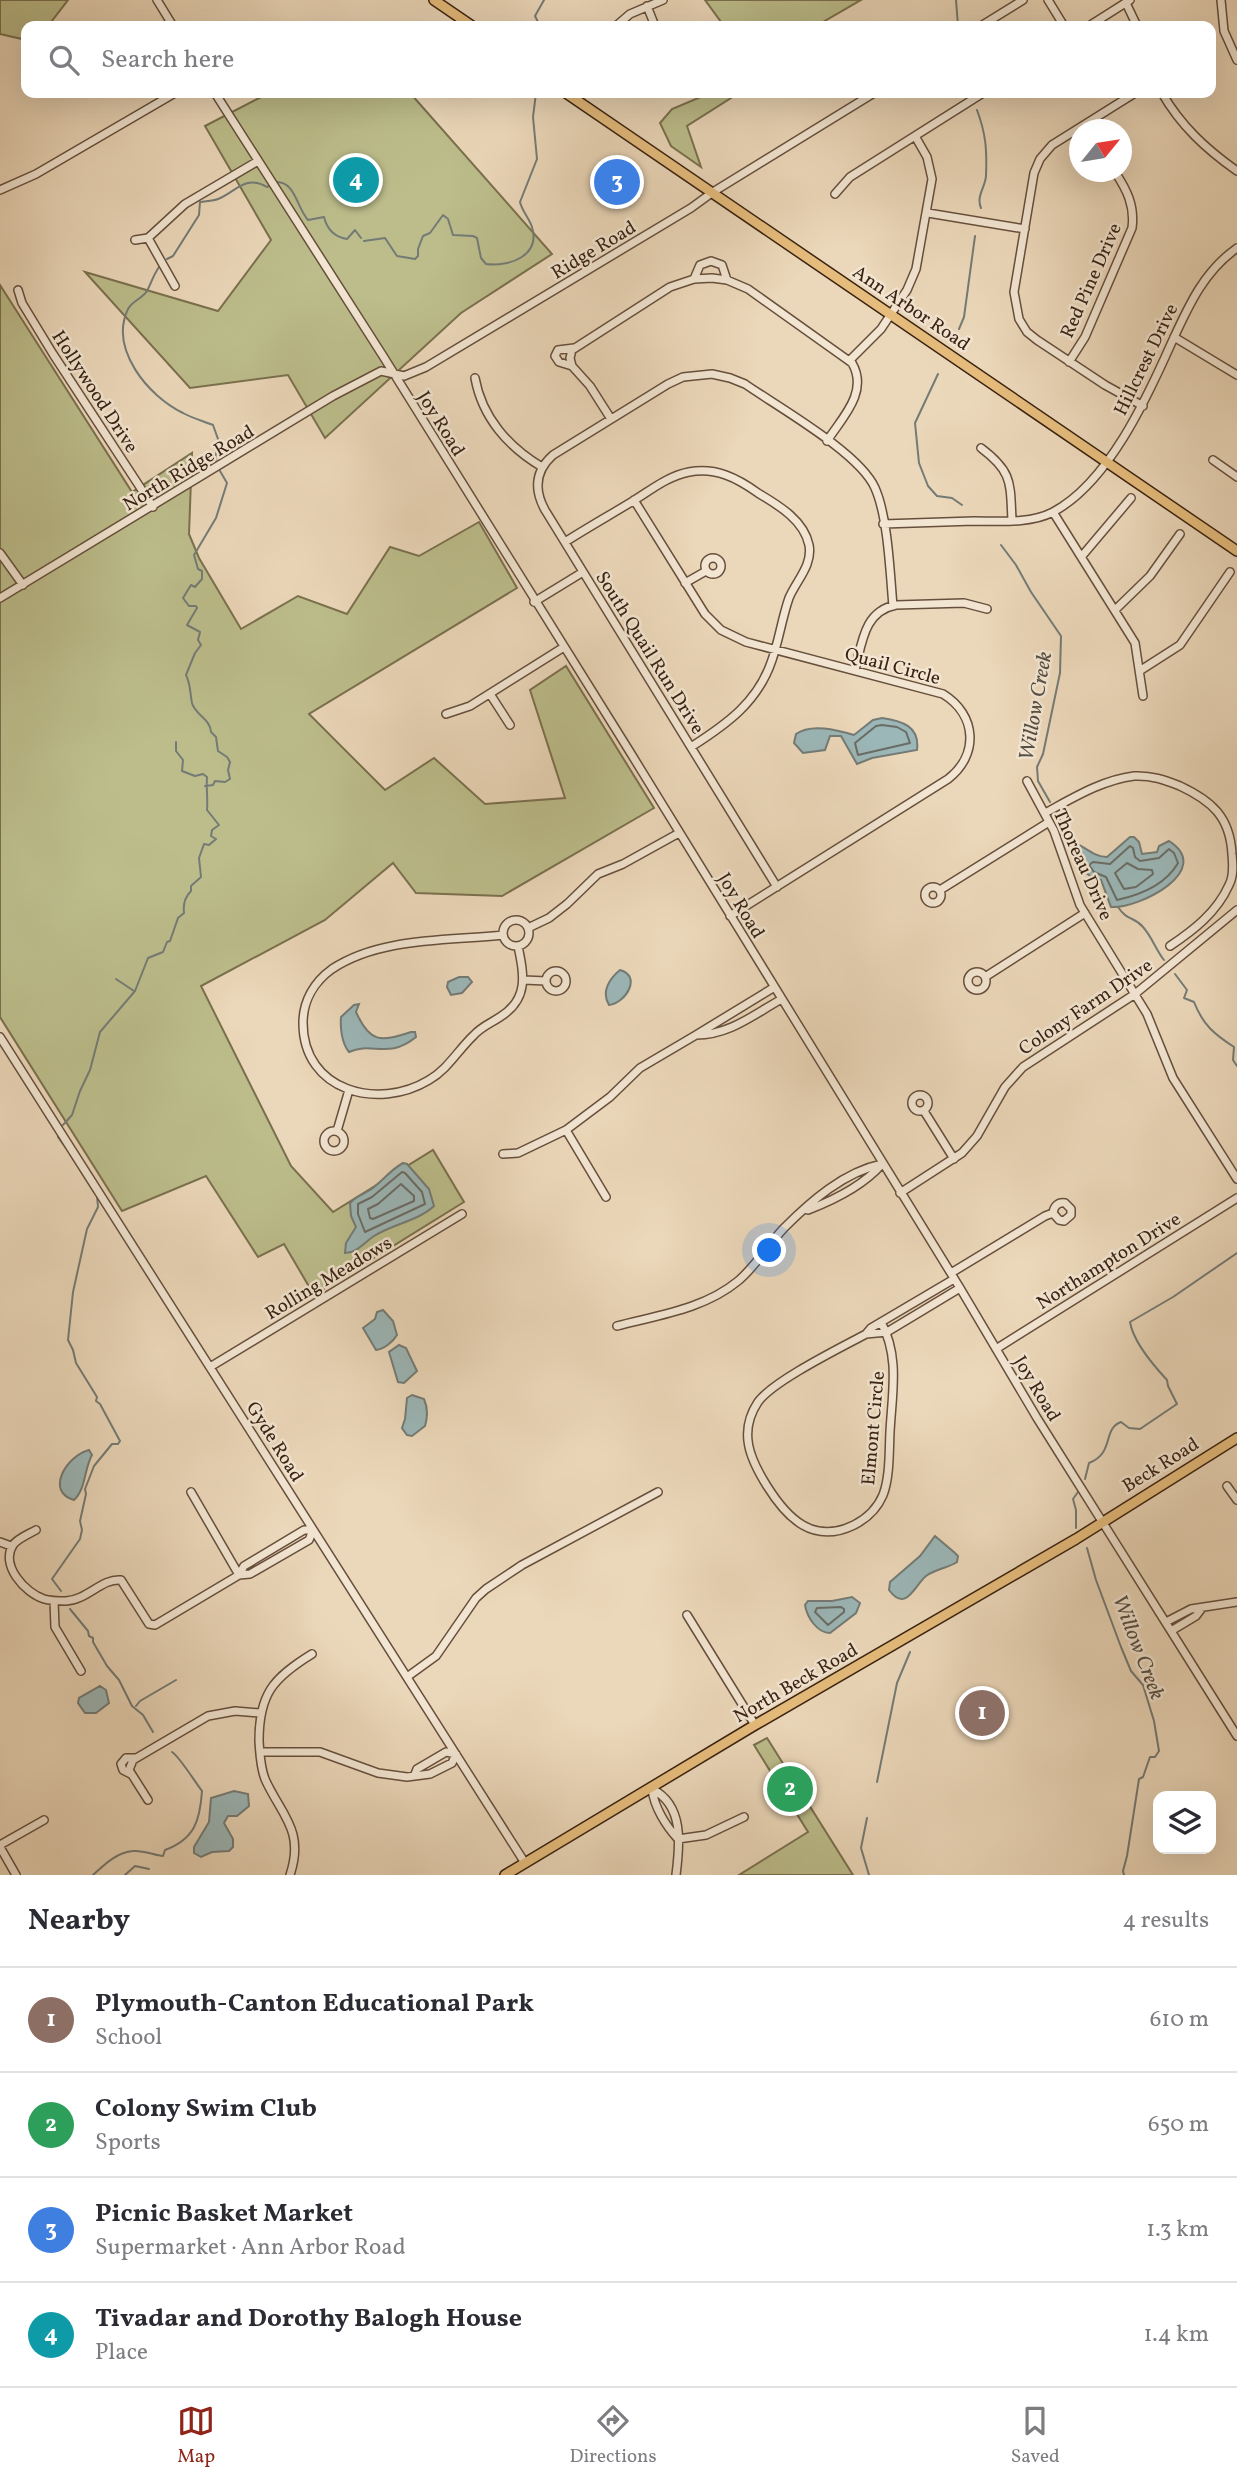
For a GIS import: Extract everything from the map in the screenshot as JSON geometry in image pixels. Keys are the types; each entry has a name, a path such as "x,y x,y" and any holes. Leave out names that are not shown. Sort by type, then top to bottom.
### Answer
{"main road":[{"path":"434,0 465,21"},
{"name":"Ann Arbor Road","path":"581,98 713,192 1237,551"},
{"name":"Beck Road","path":"1103,1522 1237,1438"},
{"name":"North Beck Road","path":"505,1875 1103,1522"}],"street":[{"path":"157,0 170,21"},
{"path":"622,21 630,14 663,0"},
{"path":"989,21 1023,0"},
{"path":"1048,0 1061,21"},
{"path":"1220,0 1224,31 1237,60"},
{"path":"1096,21 1128,1 1135,21"},
{"path":"647,6 653,21"},
{"path":"0,190 36,174 166,98"},
{"name":"Joy Road","path":"218,98 564,647 1237,1736"},
{"name":"Ridge Road","path":"394,375 404,376 426,367 691,208 866,98"},
{"path":"835,194 850,177 975,98"},
{"path":"1098,119 1128,98"},
{"path":"1165,98 1197,140 1237,171"},
{"path":"850,360 875,337 907,290 916,269 928,213 932,171 915,136"},
{"path":"1069,136 1052,145 1040,159 1034,173 1014,292 1017,314 1031,335 1069,362 1143,405"},
{"path":"135,240 148,238 185,204 258,161"},
{"name":"Red Pine Drive","path":"1069,362 1085,337 1132,228 1130,199 1121,182"},
{"path":"928,213 1025,229"},
{"path":"148,238 175,286"},
{"name":"Hillcrest Drive","path":"883,524 1026,520 1053,512 1080,493 1106,461 1143,405 1200,285 1216,266 1237,248"},
{"path":"694,279 699,265 711,261 722,265 727,280"},
{"path":"572,366 559,362 555,356 558,350 574,348 670,288 694,279 727,280 748,289 850,360 858,376 857,393 827,441"},
{"name":"Hollywood Drive","path":"18,290 22,303 53,354 153,507"},
{"path":"1174,337 1237,375"},
{"path":"574,348 570,358 572,366 590,386 611,419"},
{"name":"North Ridge Road","path":"0,598 333,396 381,371 394,375"},
{"path":"475,378 478,396 507,442 520,454 542,467 553,455 674,380 692,375 712,374 745,384 855,460 868,476 878,497 893,606"},
{"path":"981,448 1006,472 1012,520"},
{"path":"1213,460 1237,477"},
{"name":"South Quail Run Drive","path":"542,467 537,481 538,496 777,887"},
{"path":"565,542 677,475 695,471 711,471 740,480 792,517 808,541 809,556 789,598 775,650 763,680 747,704 726,724 691,747"},
{"path":"1082,556 1130,498"},
{"name":"Quail Circle","path":"634,500 705,614 721,630 740,640 775,650 935,691 951,699 968,723 971,738 968,754 960,769 948,779 730,916"},
{"path":"1053,512 1135,643 1143,696"},
{"path":"1115,610 1150,576 1180,534"},
{"path":"0,553 23,585"},
{"path":"685,583 706,571"},
{"path":"534,601 583,572"},
{"path":"1141,670 1180,645 1230,572"},
{"path":"855,670 869,622 878,611 893,606 964,603 987,609"},
{"path":"446,714 458,712 490,694 564,647"},
{"path":"490,694 510,725"},
{"path":"1045,813 1090,789 1124,778 1146,776 1168,780 1204,798 1223,818 1232,849 1230,884 1205,920 1170,946"},
{"name":"Thoreau Drive","path":"1027,781 1049,822 1085,913 1152,1024 1173,1078 1237,1180"},
{"path":"940,890 1049,822"},
{"path":"528,928 549,918 598,874 623,864 679,834"},
{"path":"1230,884 1237,892"},
{"name":"Colony Farm Drive","path":"900,1193 954,1160 977,1136 1005,1087 1023,1067 1042,1052 1135,994 1237,910"},
{"path":"985,977 1085,913"},
{"path":"510,921 520,921 528,928 526,942 517,946 508,944 503,935 503,930 510,921"},
{"path":"503,935 403,943 345,962 322,977 309,994 303,1010 304,1042 317,1069 329,1080 349,1090 382,1094 405,1090 429,1080 448,1066 484,1025 510,1010 519,997 524,980 517,946"},
{"path":"524,980 546,981"},
{"path":"502,1154 518,1153 566,1130 610,1097 640,1068 773,988"},
{"path":"696,1035 727,1031 780,1000"},
{"name":"Gyde Road","path":"0,1037 525,1863"},
{"path":"337,1131 349,1090"},
{"path":"924,1111 954,1160"},
{"path":"566,1130 606,1197"},
{"path":"617,1326 690,1307 715,1296 737,1281 804,1211 824,1204 873,1175 882,1164"},
{"name":"Northampton Drive","path":"996,1349 1237,1198"},
{"name":"Elmont Circle","path":"881,1322 887,1332 894,1358 883,1496 867,1517 849,1528 827,1531 809,1528 793,1520 782,1510 751,1459 747,1440 750,1416 761,1399 771,1389 866,1334 881,1322 1045,1216 1054,1213"},
{"name":"Rolling Meadows","path":"210,1367 462,1214"},
{"name":"Elmont Circle","path":"866,1334 887,1332 960,1288"},
{"path":"923,1297 929,1307"},
{"path":"902,1310 908,1320"},
{"path":"1227,1486 1237,1500"},
{"path":"191,1492 239,1575"},
{"path":"407,1677 436,1656 476,1598 486,1589 522,1565 658,1492"},
{"path":"36,1530 12,1546 4,1560 22,1586 44,1599 75,1601 114,1579 121,1580 149,1624 155,1625 239,1575 250,1574 309,1540 313,1530"},
{"path":"0,1542 12,1546"},
{"path":"54,1601 55,1627 81,1671"},
{"path":"1166,1622 1191,1609 1237,1602"},
{"path":"1171,1631 1196,1616 1202,1608"},
{"path":"687,1615 755,1725"},
{"path":"290,1875 294,1857 293,1835 286,1815 265,1778 260,1752 260,1713 269,1691 279,1677 312,1654"},
{"path":"148,1800 131,1774 130,1764 136,1758 208,1717 235,1710 260,1713"},
{"path":"260,1752 320,1752 378,1773 407,1777 446,1752 456,1754 452,1763 430,1774 420,1777 415,1774"},
{"path":"652,1789 664,1796 680,1826 676,1875"},
{"path":"678,1839 706,1835 744,1817"},
{"path":"16,1875 0,1846 44,1819"}],"green space":[{"path":"0,0 68,0 52,21 21,21 21,39 0,34"},
{"path":"705,0 861,0 825,21 720,21"},
{"path":"259,98 415,98 552,254 461,313 325,438 288,375 190,388 85,272 218,311 271,240 205,126"},
{"path":"698,98 731,98 687,126 701,167 671,146 660,123 672,109"},
{"path":"0,285 132,492 192,453 189,534 199,558 241,629 298,596 347,614 390,547 419,556 479,522 517,588 309,714 385,790 434,758 485,804 565,798 530,690 566,666 654,808 502,896 416,893 393,863 325,920 201,986 291,1166 333,1212 433,1150 464,1202 314,1295 284,1244 258,1257 206,1176 122,1211 0,1017"},
{"path":"767,1738 853,1875 739,1875 808,1832 754,1745"}],"water":[{"path":"882,718 903,723 913,730 917,750 872,758 857,764 841,736 830,736 825,750 803,753 794,743 796,734 809,729 840,731 854,735 873,720"},
{"path":"1130,837 1139,842 1142,854 1157,852 1159,846 1169,841 1181,852 1183,864 1168,886 1154,895 1138,902 1111,907 1101,880 1084,871 1068,840 1097,855 1107,857"},
{"path":"620,970 627,973 631,983 621,1000 609,1005 607,986"},
{"path":"459,977 468,977 472,982 462,993 451,995 448,982"},
{"path":"359,1004 356,1012 371,1035 384,1038 415,1032 416,1037 406,1044 389,1049 365,1048 349,1052 342,1036 341,1017 354,1005"},
{"path":"403,1163 407,1164 429,1189 434,1206 421,1215 374,1236 361,1247 345,1253 346,1243 356,1227 351,1216 350,1203"},
{"path":"383,1310 393,1321 397,1335 388,1345 376,1350 363,1328 375,1319 377,1312"},
{"path":"399,1345 406,1348 417,1371 404,1383 398,1382 389,1352"},
{"path":"412,1395 424,1399 427,1419 425,1426 412,1436 407,1435 402,1428 407,1398"},
{"path":"89,1450 92,1455 81,1490 74,1500 65,1496 61,1490 62,1474 73,1459"},
{"path":"935,1536 958,1556 957,1562 926,1576 905,1598 895,1596 889,1590 890,1582 920,1556"},
{"path":"852,1597 860,1603 856,1613 830,1633 813,1624 805,1605 808,1601 832,1601"},
{"path":"100,1686 106,1690 109,1703 96,1713 85,1713 78,1703 79,1698"},
{"path":"234,1791 248,1794 249,1806 237,1816 228,1816 224,1823 233,1839 233,1847 229,1851 212,1852 201,1857 194,1853 194,1847 209,1822 211,1798"}],"waterway":[{"path":"538,21 535,16 544,0"},
{"name":"Willow Creek","path":"956,0 958,21"},
{"path":"364,241 385,238 397,256 415,259 423,236 430,233 443,215 448,219 453,235 477,238 481,258 486,264 504,264 521,258 532,245 534,237 520,202 537,159 533,117 535,98"},
{"name":"Willow Creek","path":"977,110 986,150 986,176 980,196 981,208"},
{"path":"276,182 292,190 308,220 324,217 329,229 338,236 347,239 355,230 361,238"},
{"path":"167,259 173,256 199,215 200,202 218,199 247,183 259,183 267,187 271,185"},
{"name":"Willow Creek","path":"959,329 964,317 975,236"},
{"path":"159,267 145,293 128,309 123,324 128,355 135,370 157,395 183,413 213,425 218,439 215,463"},
{"name":"Willow Creek","path":"938,374 915,423 919,463 928,486 937,496 952,498 962,505"},
{"path":"205,786 213,785 215,781 225,782 230,779 230,762 218,751 216,737 192,703 186,675 201,645 198,640 200,632 187,625 197,608 189,606 183,598 191,585 195,587 202,579 202,571 198,569 194,555 216,518 227,483 220,471"},
{"name":"Willow Creek","path":"1001,545 1061,636 1060,673 1043,754 1037,767 1038,781 1050,802"},
{"path":"63,1125 72,1115 90,1070 100,1032 135,991 148,958 163,952 170,941 178,918 184,913 191,886 201,877 199,858 204,844 209,845 216,839 211,836 212,830 219,825 207,810 207,777 182,771 183,760 176,751 176,742"},
{"name":"Willow Creek","path":"1057,814 1070,842"},
{"name":"Willow Creek","path":"1118,907 1143,927 1164,960"},
{"name":"Willow Creek","path":"1175,974 1187,990 1184,998 1194,1002 1210,1028 1234,1047 1233,1060 1237,1066"},
{"path":"116,979 134,991"},
{"path":"58,1137 66,1148"},
{"path":"70,1154 94,1192"},
{"path":"61,1591 52,1579 80,1539 85,1489 94,1466 112,1444 118,1444 120,1441 76,1363 68,1340 73,1292 87,1229 98,1207 97,1196"},
{"name":"Willow Creek","path":"1085,1479 1089,1463 1102,1453 1115,1425 1121,1422 1129,1428 1140,1429 1177,1404 1167,1380 1150,1361 1130,1322 1173,1297 1237,1253"},
{"name":"Willow Creek","path":"1076,1528 1073,1499 1078,1492"},
{"name":"Willow Creek","path":"1087,1548 1121,1647 1131,1671 1143,1685 1154,1721 1159,1751 1155,1757 1150,1757 1143,1777 1139,1779 1124,1875"},
{"path":"70,1609 93,1638 132,1706 143,1715 153,1732"},
{"path":"877,1782 897,1683 910,1652"},
{"path":"136,1706 176,1680"},
{"path":"93,1875 111,1860 127,1852 141,1851 163,1856 165,1850 183,1840 194,1827 200,1811 202,1791 172,1752"},
{"path":"867,1818 861,1848 869,1875"},
{"path":"125,1875 135,1866 149,1869"}],"place":[{"name":"Tivadar and Dorothy Balogh House","path":"356,180"},
{"name":"Picnic Basket Market","path":"617,182"},
{"name":"Plymouth-Canton Educational Park","path":"982,1713"},
{"name":"Colony Swim Club","path":"790,1789"}]}
